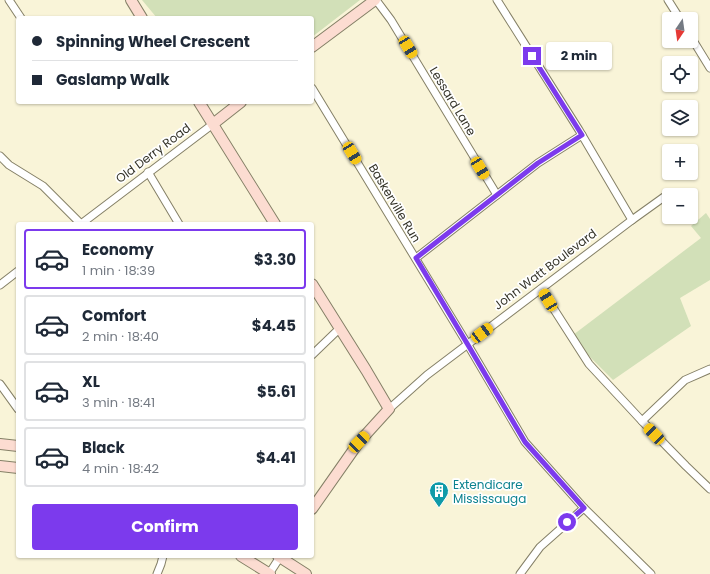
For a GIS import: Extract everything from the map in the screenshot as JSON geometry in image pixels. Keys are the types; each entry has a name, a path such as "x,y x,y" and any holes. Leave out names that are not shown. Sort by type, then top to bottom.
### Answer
{"street":[{"path":"9,0 20,16"},
{"path":"131,0 141,16"},
{"path":"314,46 376,0"},
{"name":"Lessard Lane","path":"376,0 391,20 497,195"},
{"path":"497,0 582,135 632,220"},
{"path":"668,0 676,12"},
{"path":"698,48 710,68"},
{"name":"Baskerville Run","path":"314,91 416,258 525,442 584,508 651,574"},
{"path":"199,104 274,222"},
{"name":"Old Derry Road","path":"84,222 238,104"},
{"path":"416,258 538,163 582,135"},
{"path":"0,156 9,165 43,186 79,222"},
{"path":"148,172 178,222"},
{"name":"John Watt Boulevard","path":"314,506 359,442 389,409 468,345 662,198"},
{"path":"0,285 16,273"},
{"path":"314,287 389,409"},
{"path":"541,289 588,364 710,489"},
{"path":"314,353 340,328"},
{"path":"642,421 685,380 710,368"},
{"path":"0,384 16,406"},
{"path":"0,444 16,446"},
{"path":"0,466 16,468"},
{"path":"520,574 540,546 584,508"},
{"path":"157,574 162,558"},
{"path":"244,558 269,574 279,558"},
{"path":"283,558 306,574"}],"green space":[{"path":"142,0 360,0 314,35 314,16 155,16"},
{"path":"706,213 710,219 710,280 680,298 691,326 613,380 588,355 573,335 701,238 691,226 693,224 698,224 698,220"}],"place":[{"name":"Extendicare Mississauga","path":"439,508"}],"route":[{"path":"532,56 582,135 538,163 416,258 525,442 584,508 567,522"}]}
